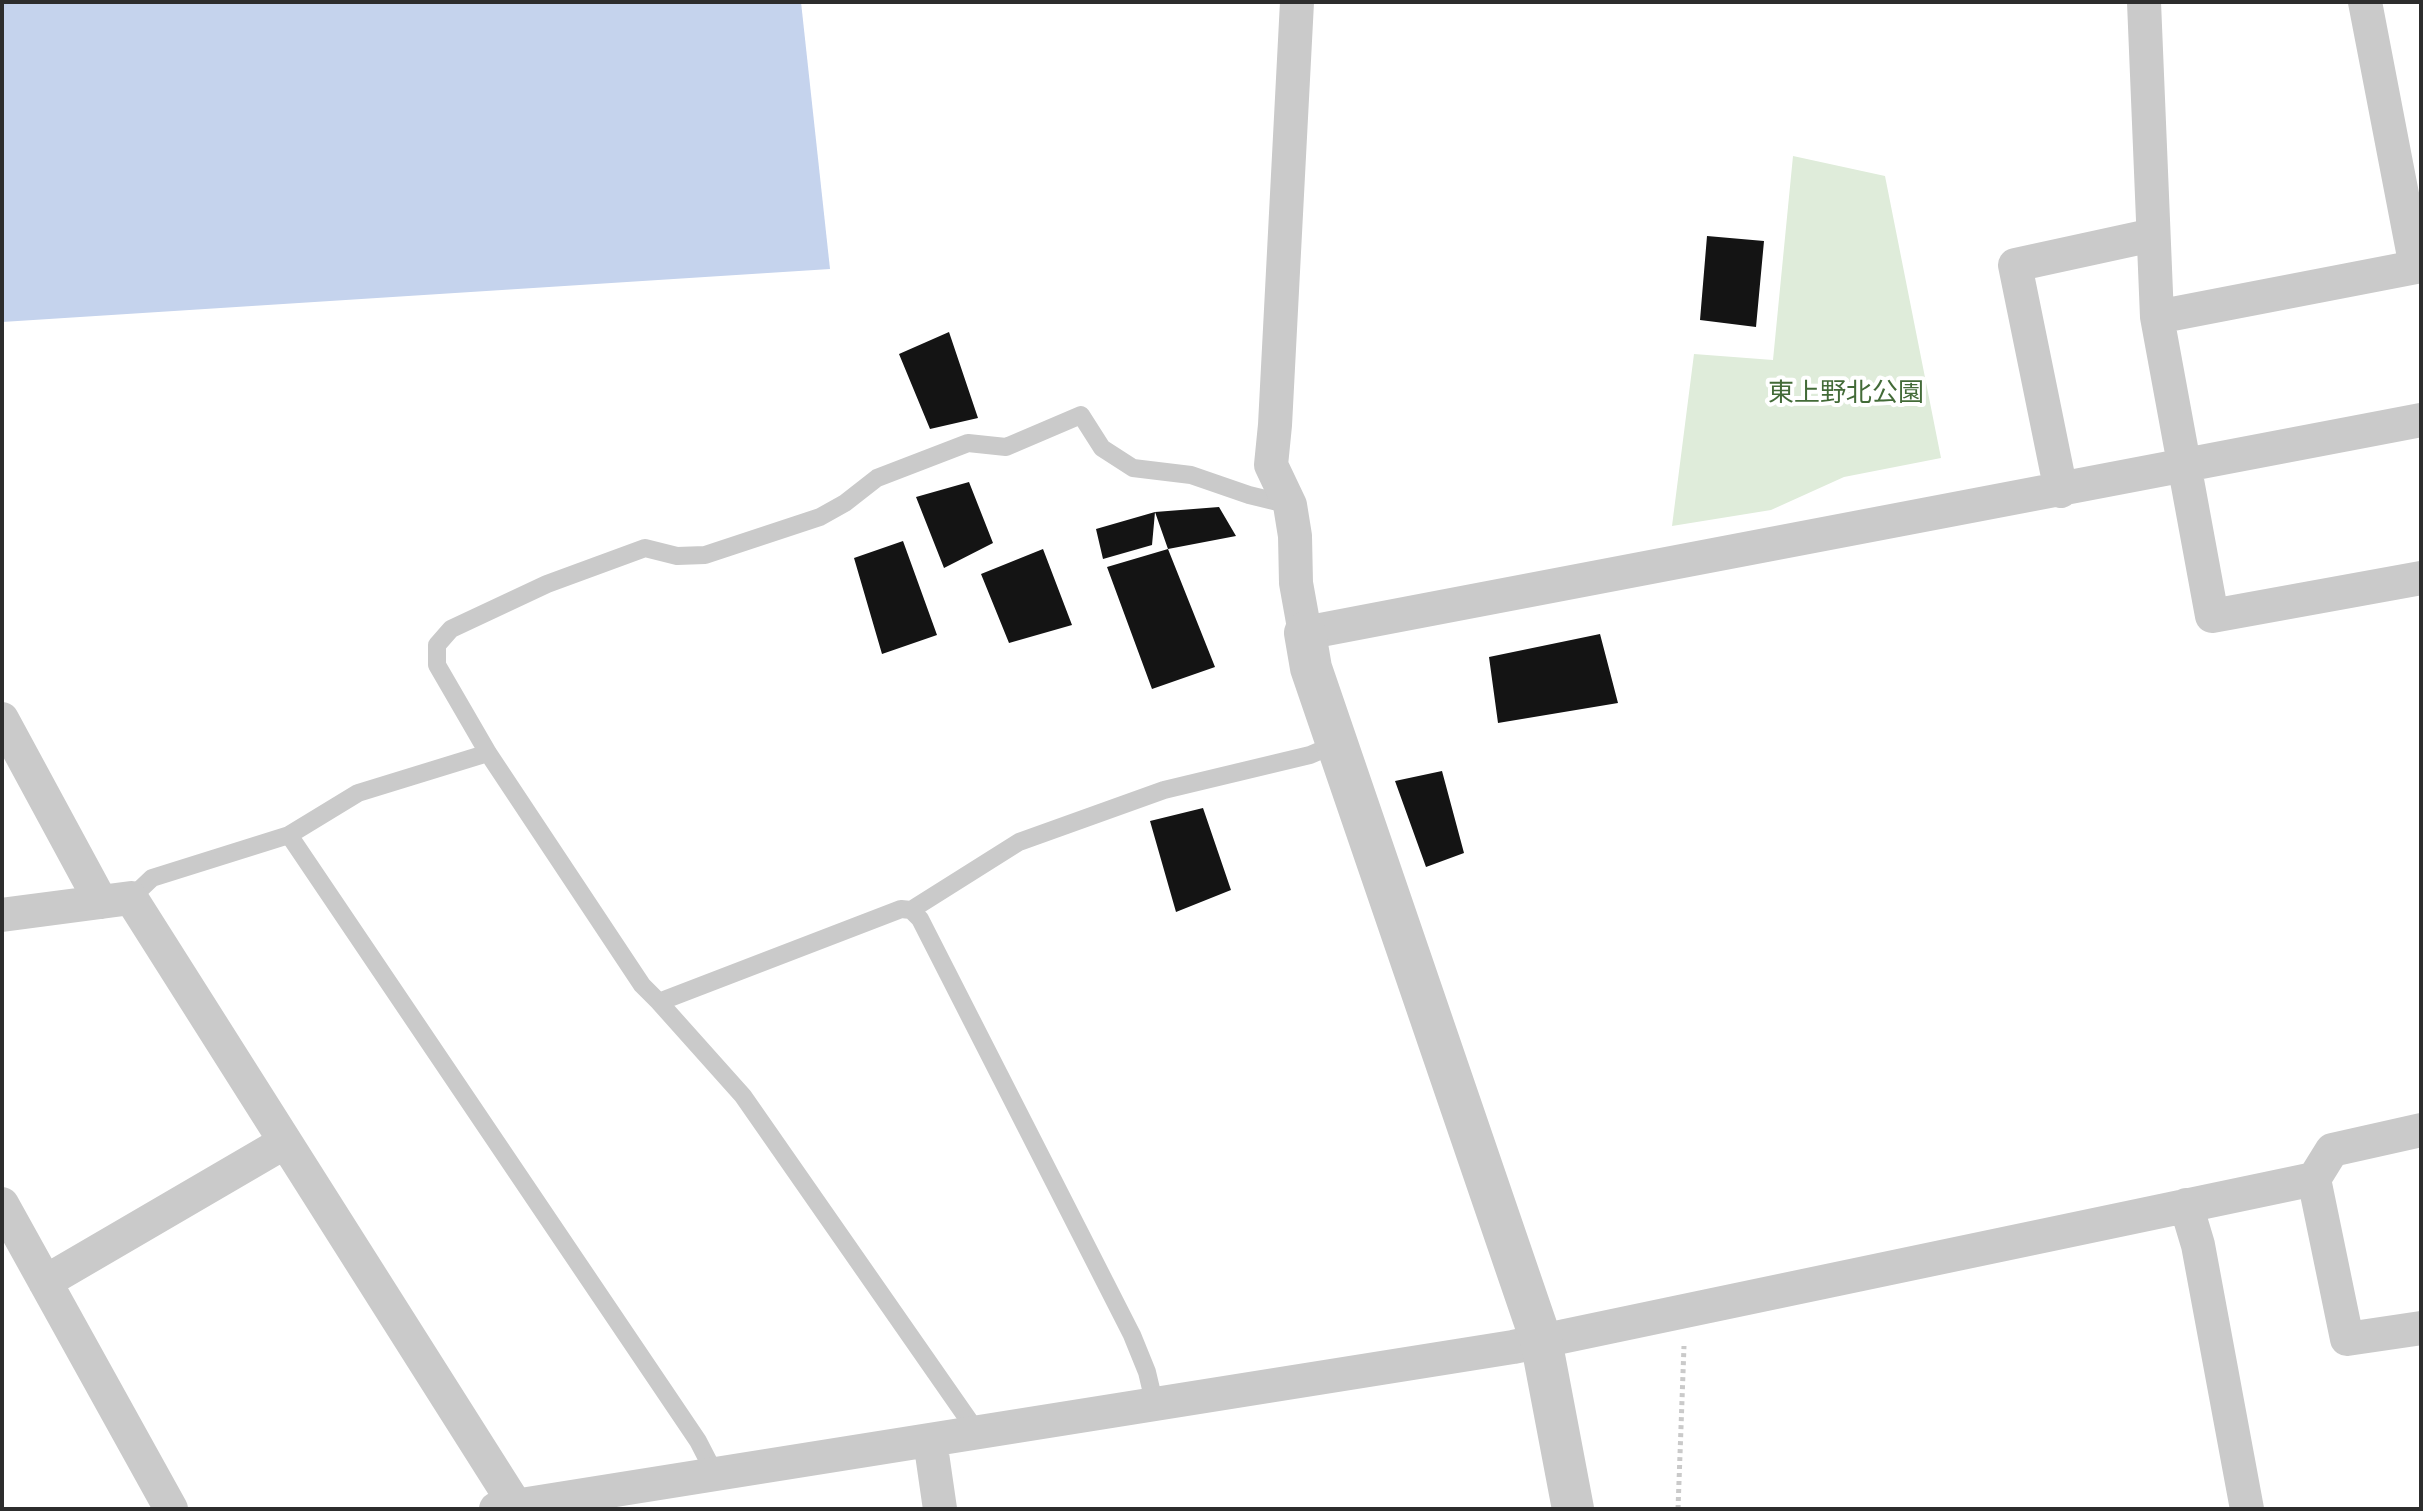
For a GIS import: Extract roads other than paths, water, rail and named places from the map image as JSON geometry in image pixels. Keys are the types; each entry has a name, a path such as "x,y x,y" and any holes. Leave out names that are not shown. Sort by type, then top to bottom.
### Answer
{"street":[{"path":"1297,2 1271,465 1290,505 1295,536 1296,583 1311,668 1541,1340 1573,1509"},
{"path":"2144,2 2157,317 2212,616 2421,578"},
{"path":"2157,317 2418,266 2365,2"},
{"path":"2061,491 2015,265 2153,235"},
{"path":"1305,633 2421,420"},
{"path":"2,719 116,900 285,1142 506,1507 1513,1347 2314,1179"},
{"path":"2,915 116,900"},
{"path":"2421,1130 2332,1150 2314,1179 2347,1339 2421,1328"},
{"path":"45,1282 285,1142"},
{"path":"2,1204 171,1509"},
{"path":"2186,1205 2198,1245 2247,1509"},
{"path":"930,1440 940,1509"}],"lane":[{"path":"977,1432 743,1096 642,985 488,753 437,665 437,645 451,629 547,584 645,548 677,556 705,555 820,517 845,503 877,478 968,443 1006,447 1081,415 1102,448 1133,468 1191,475 1290,505"},
{"path":"659,1002 901,909 911,910 1019,842 1164,790 1310,755 1338,743"},
{"path":"116,900 152,878 289,835 358,793 488,753"},
{"path":"289,835 689,1428 715,1474"},
{"path":"911,910 920,919 1132,1335 1147,1372 1155,1406"}],"water":[{"path":"2,2 801,2 830,269 2,322"}],"park label":[{"name":"東上野北公園","path":"1846,394"}]}
